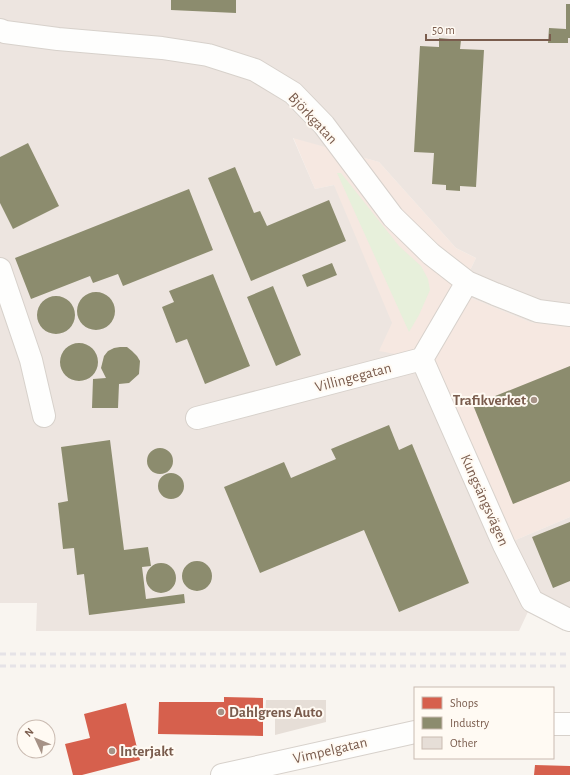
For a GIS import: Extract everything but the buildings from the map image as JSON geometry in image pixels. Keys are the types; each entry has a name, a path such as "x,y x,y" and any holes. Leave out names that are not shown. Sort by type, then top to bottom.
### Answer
{"street":[{"name":"Björkgatan","path":"0,30 58,40 162,48 208,55 255,70 293,93 324,125 392,217 431,254 467,282 538,311 570,315"},
{"path":"0,269 32,360 44,416"},
{"path":"422,359 467,282"},
{"name":"Villingegatan","path":"197,418 422,359"},
{"name":"Kungsängsvägen","path":"422,359 504,545 532,601 567,620 570,620"},
{"path":"554,724 570,724"},
{"name":"Vimpelgatan","path":"222,775 414,732"}],"shaded area":[{"path":"0,0 570,0 570,327 530,322 459,293 476,258 456,248 379,162 293,138 315,189 334,185 392,323 379,351 422,359 504,545 570,517 570,620 533,601 519,631 36,631 37,603 0,603"},
{"path":"293,137 379,162 456,248 476,258 459,293 530,322 570,327 570,517 504,545 379,352 334,185 315,189"}],"green space":[{"path":"337,173 341,173 399,246 421,266 428,279 430,290 419,315 409,332"}],"railway":[{"path":"0,654 570,654"},
{"path":"0,666 570,666"}],"place":[{"name":"Trafikverket","path":"534,400"},
{"name":"Dahlgrens Auto","path":"221,712"},
{"name":"Interjakt","path":"112,751"}]}
